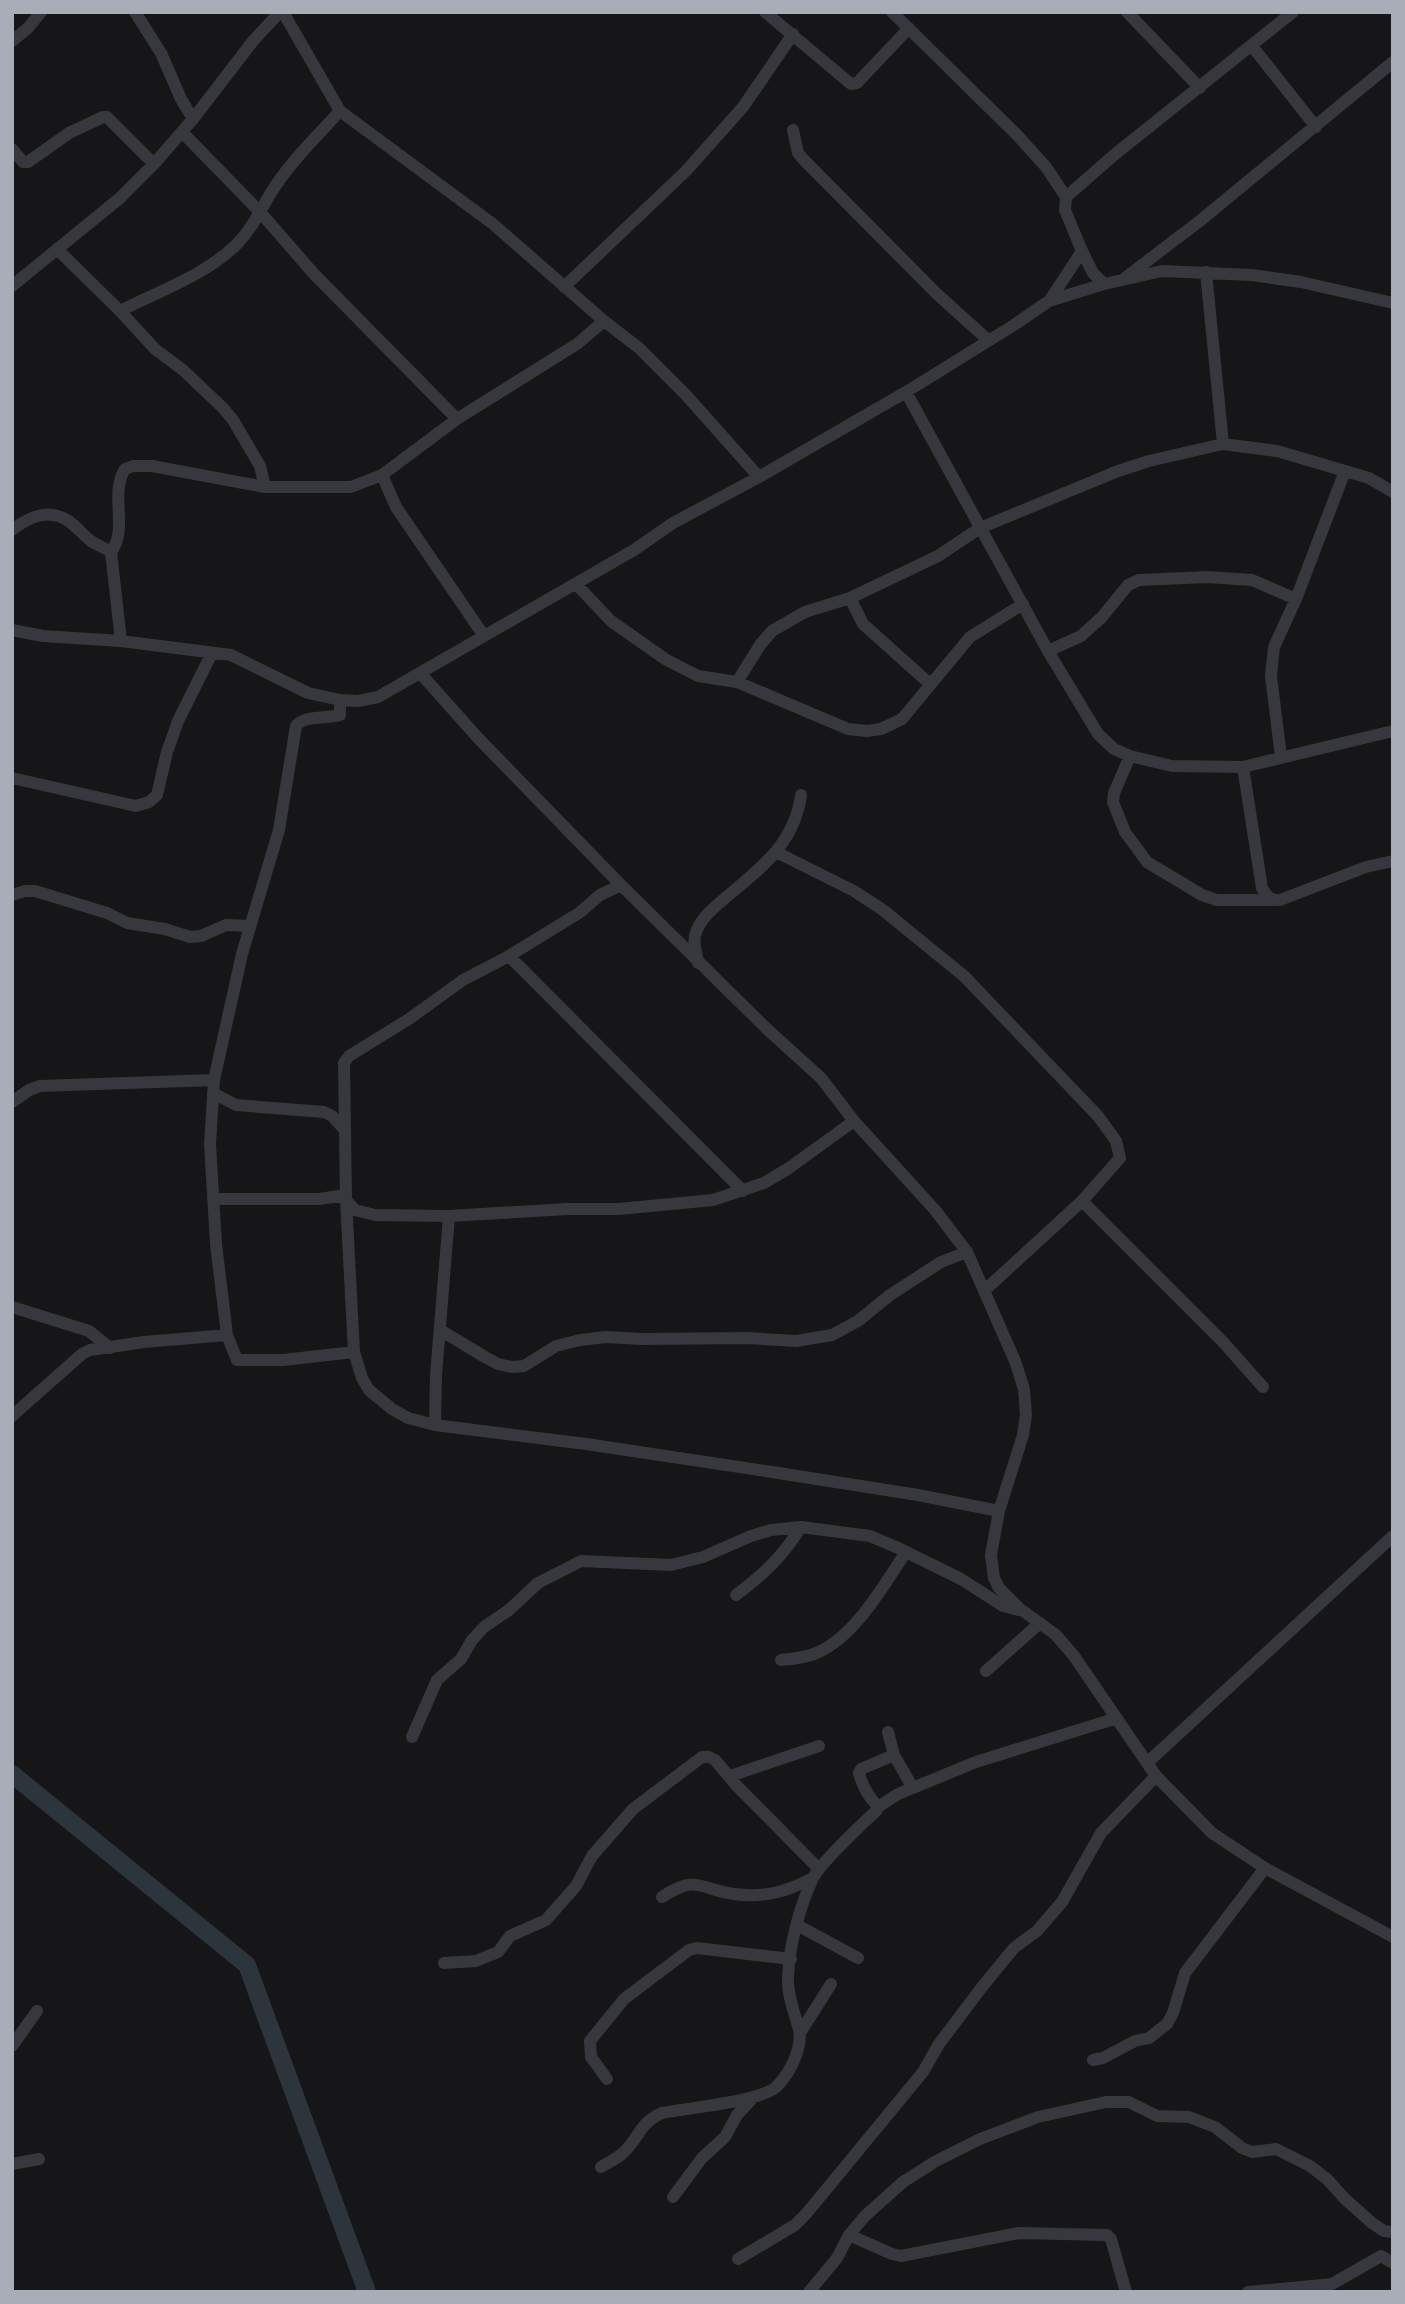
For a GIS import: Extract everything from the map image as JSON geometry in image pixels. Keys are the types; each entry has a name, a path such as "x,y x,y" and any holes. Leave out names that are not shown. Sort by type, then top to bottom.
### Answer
{"street":[{"path":"12,41 28,28 41,12"},
{"path":"135,12 161,53 193,119"},
{"path":"12,286 120,198 154,164 193,119 253,41 281,12 340,111 493,224 639,348 686,395 759,477"},
{"path":"765,12 851,84 857,83 908,28"},
{"path":"892,12 1031,150 1066,197 1065,210 1082,251 1093,273 1104,284"},
{"path":"1127,12 1200,88"},
{"path":"1066,197 1114,155 1293,12"},
{"path":"564,287 685,171 743,107 793,34"},
{"path":"1252,46 1316,127"},
{"path":"1122,280 1201,220 1393,62"},
{"path":"120,311 201,271 241,240 275,185 340,111"},
{"path":"12,149 23,162 28,162 69,133 105,117 154,164"},
{"path":"793,130 803,159 988,340"},
{"path":"182,132 260,212 314,274 457,419"},
{"path":"57,249 155,349 183,370 233,421 260,466 265,487"},
{"path":"12,630 43,636 121,641 231,655 308,694 358,701 378,697 634,550 673,523 906,392 1014,325 1049,301 1082,251"},
{"path":"1049,301 1104,284 1162,271 1252,275 1301,282 1393,303"},
{"path":"1206,272 1223,444"},
{"path":"121,641 111,552 117,542 118,488 124,469 152,466 265,487 345,488 382,475 457,419 577,344 604,321"},
{"path":"906,392 1048,651 1098,734 1114,749 1130,756 1172,766 1243,767 1393,731"},
{"path":"737,682 772,631 805,612 850,598 938,556 981,528 1118,471 1172,455 1223,444 1277,451 1369,478 1393,492"},
{"path":"1282,757 1271,663 1274,646 1296,598 1345,471"},
{"path":"382,475 396,507 484,636"},
{"path":"12,530 30,517 56,515 69,521 91,541 111,552"},
{"path":"1048,651 1081,636 1102,617 1128,585 1139,580 1207,577 1252,580 1296,598"},
{"path":"576,584 611,621 665,660 698,676 737,682 848,729 867,731 881,729 902,719 970,637 1023,604"},
{"path":"850,598 858,617 870,631 930,684"},
{"path":"12,778 136,806 149,802 157,794 178,721 212,653"},
{"path":"421,674 478,738 621,885 821,1078 854,1121 916,1188 967,1252 1015,1361 1024,1389 1026,1415 1018,1455 999,1511 991,1555 992,1571 999,1588 1020,1609 1056,1634 1156,1776 1212,1833 1265,1868 1393,1937"},
{"path":"340,700 340,715 327,719 304,719 296,726 279,830 250,926 214,1087 211,1144 213,1199 227,1335 237,1360 283,1360 354,1352"},
{"path":"1130,756 1114,793 1113,802 1125,832 1147,862 1202,895 1217,900 1280,900 1366,867 1393,861"},
{"path":"1243,767 1262,888 1272,900"},
{"path":"698,962 694,941 698,927 713,909 776,852 795,825 801,795"},
{"path":"776,852 853,891 883,910 964,976 1098,1116 1116,1141 1121,1158 1082,1201 985,1290"},
{"path":"621,885 600,895 573,917 509,956 463,980 409,1019 349,1056 342,1069 354,1352 362,1378 369,1390 408,1418 435,1425 772,1472 999,1511"},
{"path":"12,895 36,891 107,913 127,923 165,929 190,937 201,936 226,925 250,926"},
{"path":"509,956 743,1191"},
{"path":"12,1102 40,1086 214,1087 236,1105 324,1112 344,1128"},
{"path":"346,1198 355,1210 375,1215 449,1216 567,1209 619,1209 713,1200 764,1183 854,1121"},
{"path":"213,1199 346,1198"},
{"path":"1082,1201 1223,1342 1263,1387"},
{"path":"435,1425 436,1375 449,1216"},
{"path":"440,1330 491,1360 512,1367 524,1366 555,1346 606,1337 796,1341 832,1335 858,1321 890,1295 941,1262 967,1252"},
{"path":"12,1307 89,1331 110,1348"},
{"path":"12,1416 85,1352 144,1342 227,1335"},
{"path":"412,1737 433,1686 439,1677 461,1659 472,1640 484,1627 509,1610 548,1576 581,1561 671,1565 703,1558 771,1530 801,1527 870,1536 961,1579 1003,1605 1020,1609"},
{"path":"736,1595 766,1573 784,1553 801,1527"},
{"path":"1147,1763 1393,1536"},
{"path":"781,1660 805,1657 829,1646 864,1613 906,1552"},
{"path":"986,1671 1040,1623"},
{"path":"662,1897 691,1883 732,1894 776,1894 792,1889 816,1874 878,1807 898,1794 976,1762 1117,1718"},
{"path":"888,1732 894,1755 913,1788"},
{"path":"730,1776 819,1746"},
{"path":"878,1807 861,1782 859,1773 861,1769 894,1755"},
{"path":"444,1963 476,1961 498,1952 510,1936 546,1920 576,1886 592,1856 633,1809 702,1757 715,1760 737,1786 771,1818 816,1874"},
{"path":"738,2259 795,2225 806,2214 923,2072 939,2044 1014,1948 1037,1931 1062,1902 1101,1833 1156,1776"},
{"path":"1093,2060 1103,2058 1135,2041 1149,2038 1167,2024 1185,1973 1265,1868"},
{"path":"800,2033 788,1984 797,1925 816,1874"},
{"path":"797,1925 858,1958"},
{"path":"607,2079 591,2057 590,2041 624,1998 689,1950 697,1948 791,1959"},
{"path":"601,2167 632,2144 650,2118 662,2113 754,2097 775,2088 797,2052 800,2033 831,1984"},
{"path":"12,2046 37,2011"},
{"path":"673,2197 702,2158 725,2137 737,2115 754,2097"},
{"path":"809,2292 864,2216 903,2182 954,2151 980,2139 1054,2112 1106,2102 1136,2105 1157,2116 1189,2118 1215,2127 1242,2148 1252,2152 1276,2149 1310,2166 1372,2223 1393,2233 1387,2260 1332,2284 1248,2292"},
{"path":"12,2164 39,2159"},
{"path":"849,2235 901,2256 1019,2233 1107,2235 1111,2239 1126,2292"}],"waterway":[{"path":"12,1774 247,1965 367,2292"}]}
